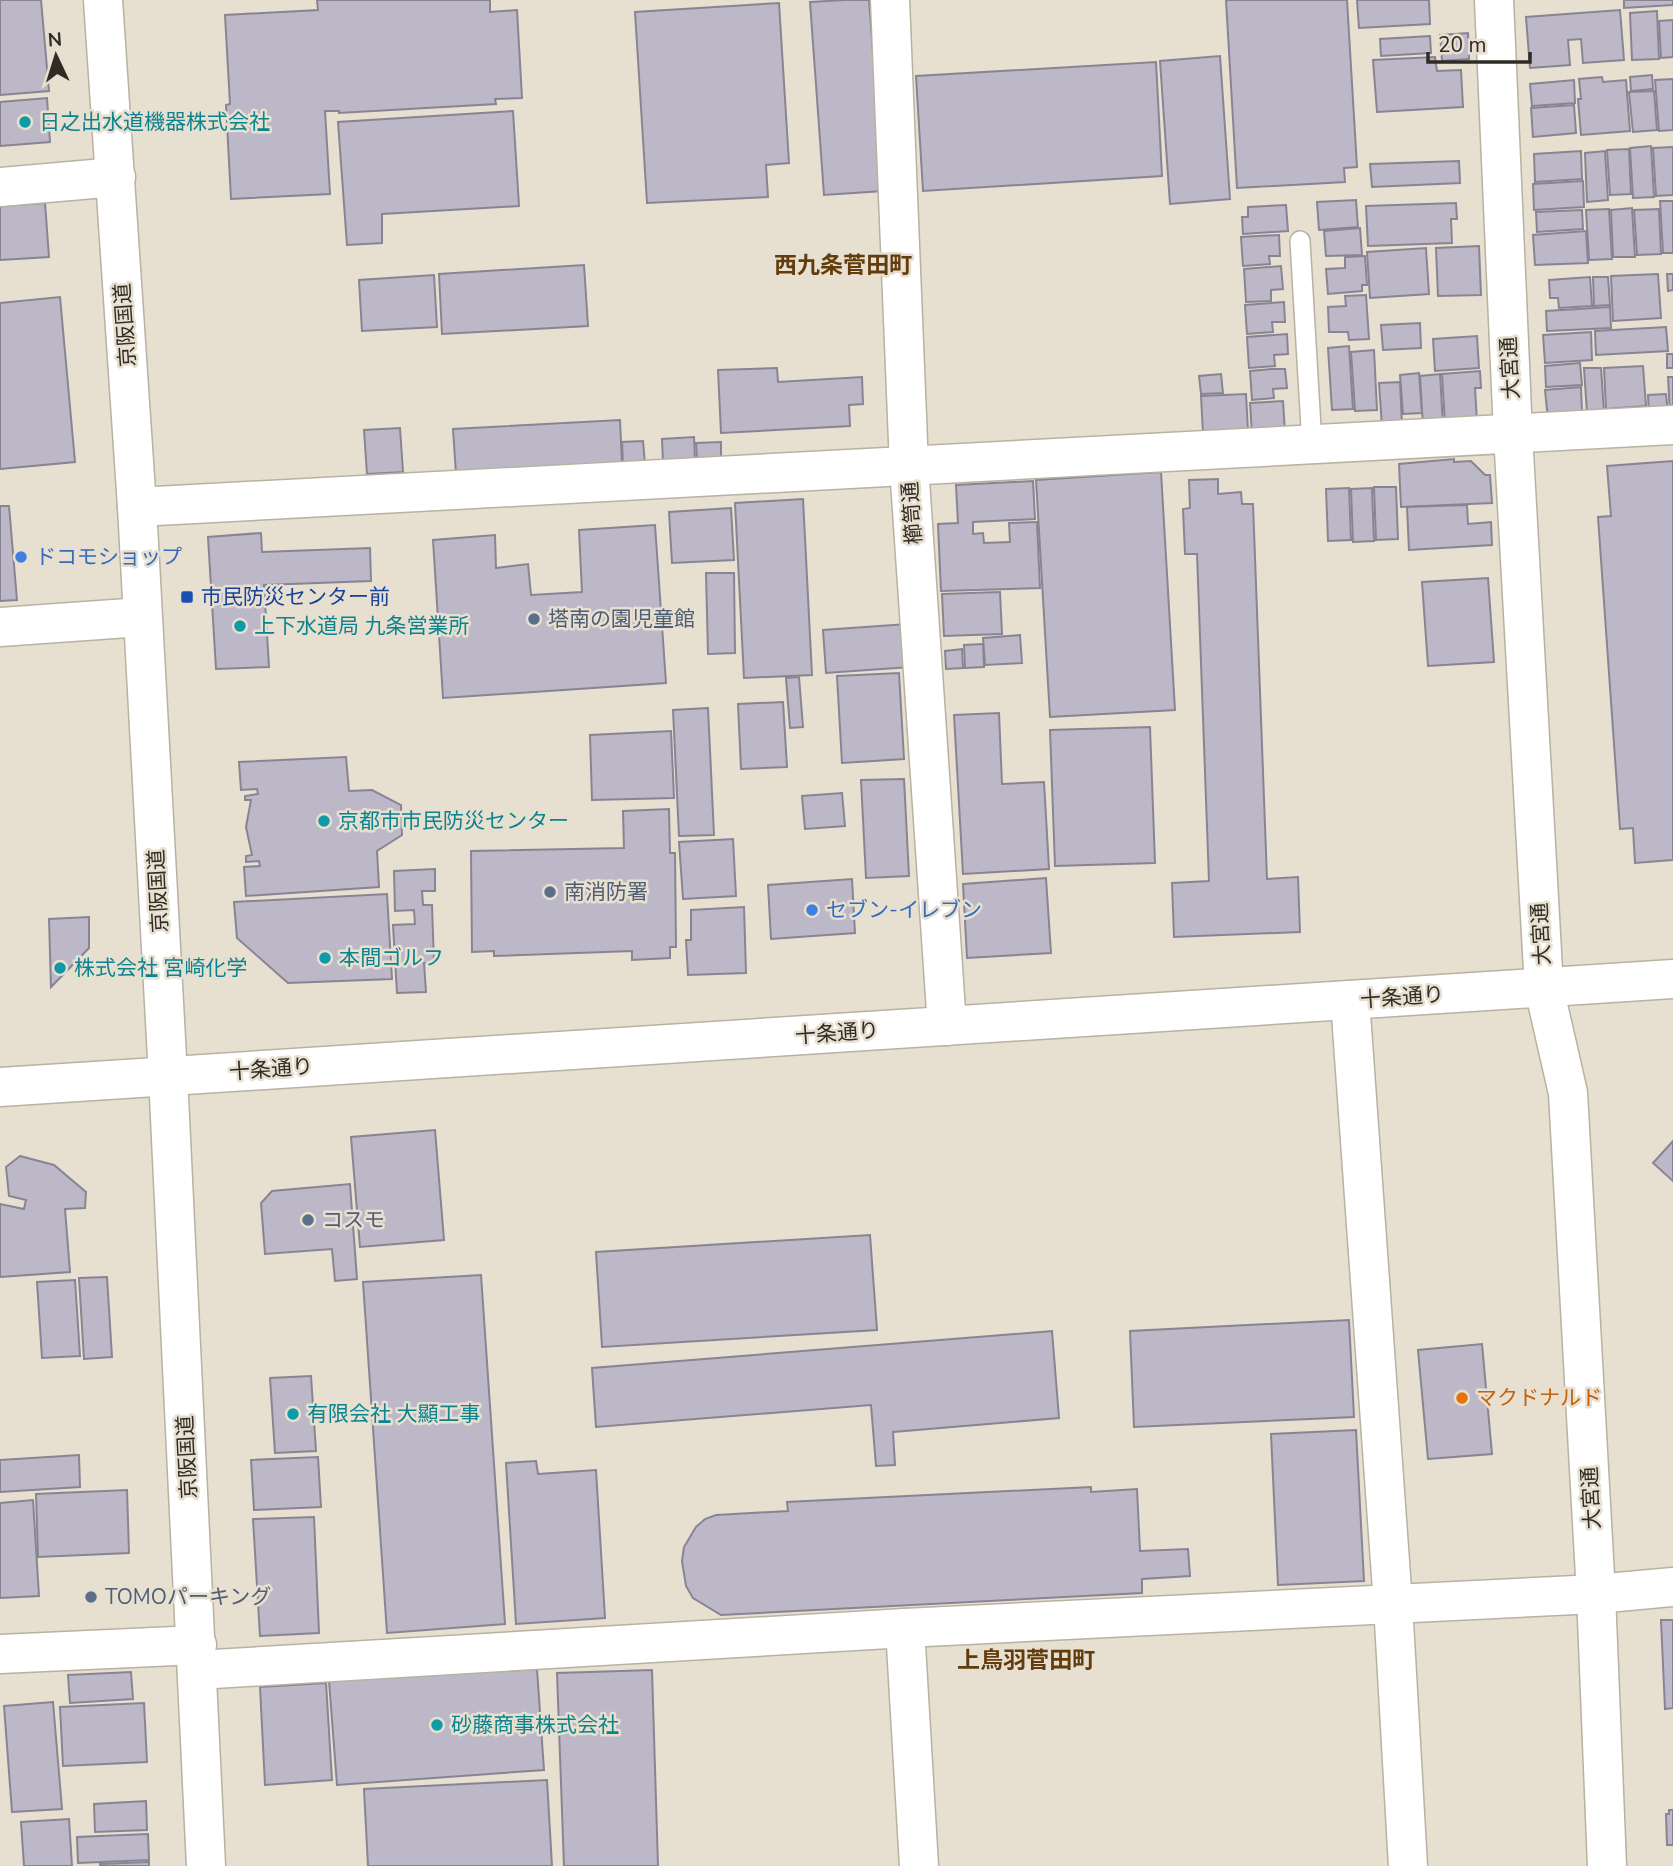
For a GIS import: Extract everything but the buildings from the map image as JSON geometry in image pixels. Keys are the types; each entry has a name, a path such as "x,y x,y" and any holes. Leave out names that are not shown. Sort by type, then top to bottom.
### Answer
{"main road":[{"name":"京阪国道","path":"103,0 137,508 168,1076 206,1866"},
{"name":"櫛笥通","path":"890,0 909,466 947,1026"},
{"name":"大宮通","path":"1494,0 1513,434 1544,988 1568,1093 1596,1594 1607,1866"},
{"path":"0,187 116,177"},
{"path":"137,508 1673,425"},
{"path":"0,627 142,617"},
{"name":"十条通り","path":"0,1087 1673,979"},
{"path":"1350,1000 1393,1604 1408,1866"},
{"path":"0,1654 197,1658 905,1628 1596,1594 1673,1587"},
{"path":"905,1628 919,1866"}],"lane":[{"path":"1300,241 1312,444"}],"place":[{"name":"日之出水道機器株式会社","path":"25,122"},
{"name":"ドコモショップ","path":"21,557"},
{"name":"市民防災センター前","path":"187,597"},
{"name":"塔南の園児童館","path":"534,619"},
{"name":"上下水道局 九条営業所","path":"240,626"},
{"name":"京都市市民防災センター","path":"324,821"},
{"name":"南消防署","path":"550,892"},
{"name":"セブン-イレブン","path":"812,910"},
{"name":"本間ゴルフ","path":"325,958"},
{"name":"株式会社 宮崎化学","path":"60,968"},
{"name":"コスモ","path":"308,1220"},
{"name":"マクドナルド","path":"1462,1398"},
{"name":"有限会社 大顯工事","path":"293,1414"},
{"name":"TOMOパーキング","path":"91,1597"},
{"name":"砂藤商事株式会社","path":"437,1725"}],"district":[{"name":"西九条菅田町","path":"843,265"},
{"name":"上鳥羽菅田町","path":"1026,1660"}]}
